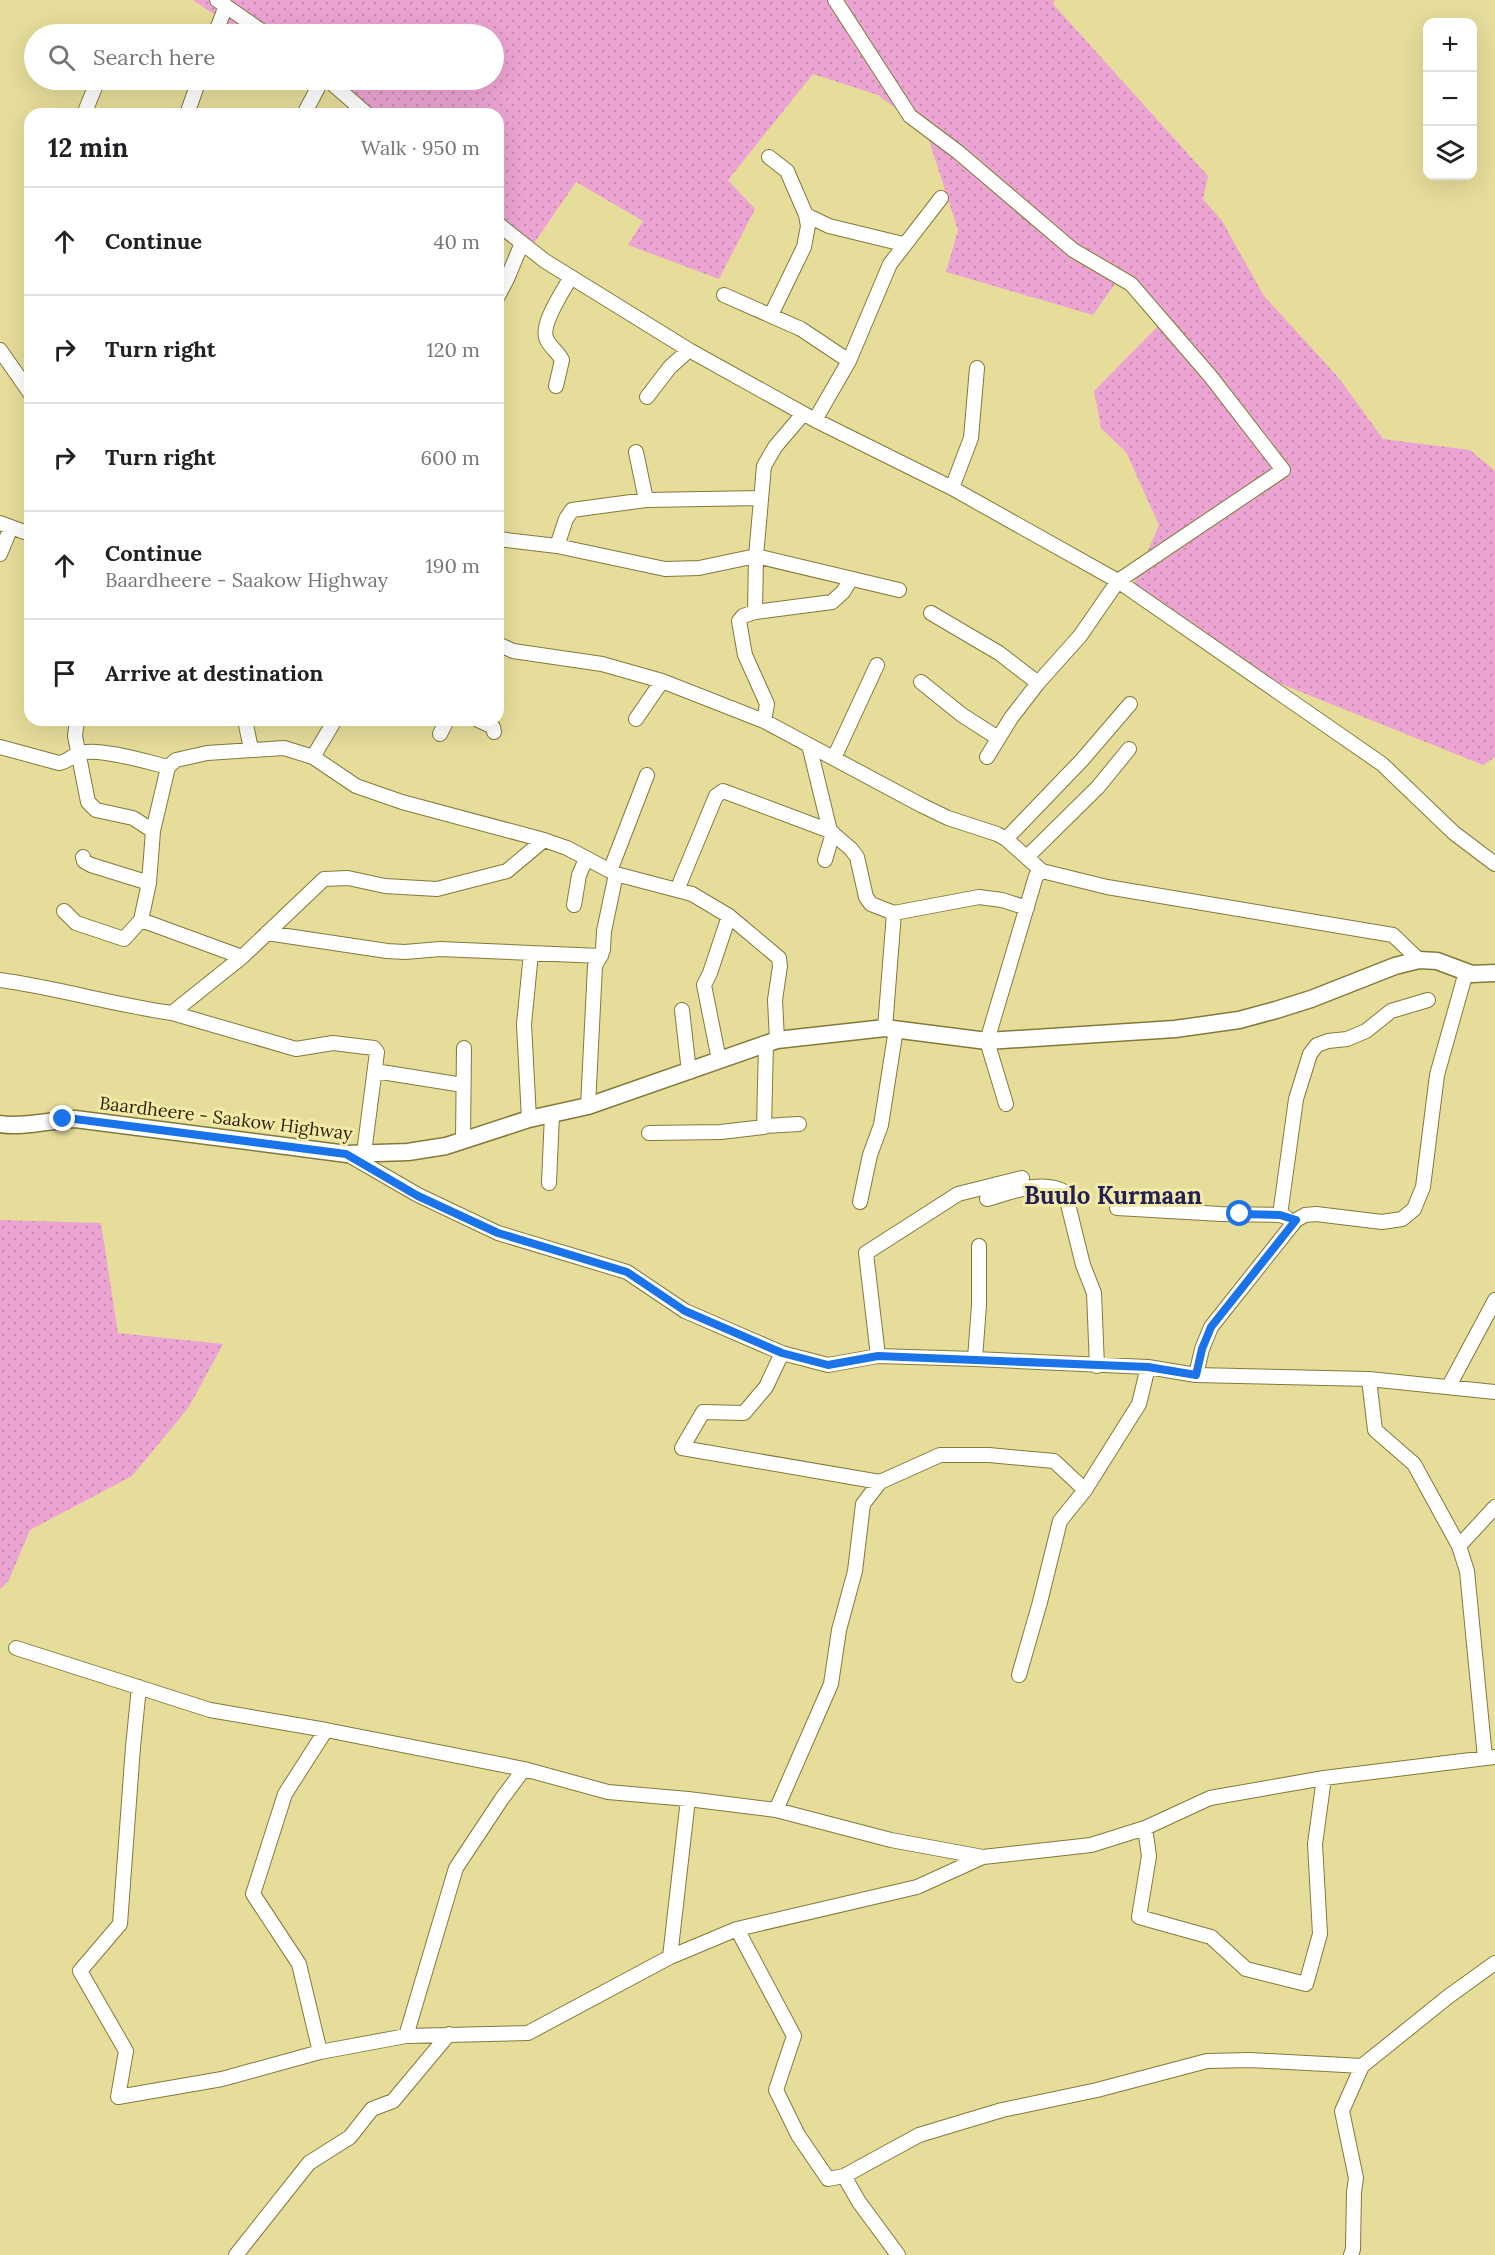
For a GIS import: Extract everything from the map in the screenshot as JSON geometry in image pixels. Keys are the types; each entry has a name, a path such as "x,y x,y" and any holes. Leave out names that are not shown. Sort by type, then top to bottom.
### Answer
{"main road":[{"name":"Baardheere - Saakow Highway","path":"0,1124 11,1126 75,1119 346,1154 408,1152 446,1146 529,1119 588,1106 772,1042 891,1029 987,1041 1174,1029 1239,1020 1311,999 1395,966 1419,960 1437,961 1466,972 1495,974"}],"street":[{"path":"835,0 910,116 958,152 1073,250 1131,284 1211,377 1283,470 1118,581 1080,636 1038,683 987,757"},
{"path":"217,24 221,3 251,24"},
{"path":"86,108 94,90"},
{"path":"189,108 195,90"},
{"path":"307,108 317,90"},
{"path":"339,90 359,108"},
{"path":"769,157 787,171 807,215 804,247 771,315"},
{"path":"755,612 756,556 764,466 775,447 809,417 849,361 890,264 903,244 941,198"},
{"path":"807,215 829,226 903,244"},
{"path":"504,229 545,261 688,350 809,417 952,488 1118,581 1382,764 1454,833 1495,864"},
{"path":"504,285 522,243"},
{"path":"556,386 562,360 548,342 545,329 571,277"},
{"path":"724,296 801,329 849,361"},
{"path":"0,350 24,384"},
{"path":"647,397 659,379 688,350"},
{"path":"952,488 971,438 977,368"},
{"path":"636,452 646,500"},
{"path":"557,546 566,519 572,510 646,500 761,498"},
{"path":"0,554 5,525 24,532"},
{"path":"504,540 557,546 665,569 699,568 756,556 899,590"},
{"path":"764,721 767,704 745,655 739,625 743,616 755,612 832,602 843,592 850,579"},
{"path":"931,613 999,653 1038,683"},
{"path":"504,647 513,651 602,664 662,681 764,721 921,805 948,818 997,834 1028,857 1042,871 1107,887 1393,935 1419,960"},
{"path":"834,758 877,665"},
{"path":"636,719 662,681"},
{"path":"921,682 962,715 998,738"},
{"path":"1006,839 1082,759 1130,704"},
{"path":"76,726 75,736 88,802 96,810 133,818 153,831"},
{"path":"246,726 251,749"},
{"path":"313,757 331,726"},
{"path":"440,734 444,726"},
{"path":"492,726 494,732"},
{"path":"809,745 832,832 825,860"},
{"path":"0,747 59,763 66,762 80,753 98,752 168,767"},
{"path":"64,911 76,923 124,939 141,920 149,884 153,831 168,767 176,760 197,755 284,748 313,757 356,786 402,802 567,848 613,873 692,894 729,916 779,958 765,1126"},
{"path":"1028,857 1098,788 1129,749"},
{"path":"588,1106 595,966 601,956 613,873 647,775"},
{"path":"677,890 716,796 723,791 832,832 857,857 866,897 871,903 894,914 979,897 1002,900 1027,908"},
{"path":"172,1013 242,957 324,879 348,878 385,886 437,889 507,871 544,840"},
{"path":"83,856 84,861 90,865 149,884"},
{"path":"574,905 579,875 586,859"},
{"path":"1006,1104 987,1041 1036,876 1042,871"},
{"path":"860,1202 870,1155 881,1125 891,1029 894,914"},
{"path":"719,1060 704,985 729,916"},
{"path":"141,920 242,957"},
{"path":"267,933 387,951 440,949 601,956"},
{"path":"529,1119 524,1024 531,953"},
{"path":"1196,1375 1202,1349 1211,1327 1296,1220 1305,1215 1316,1214 1382,1222 1402,1219 1414,1209 1423,1187 1437,1075 1466,972"},
{"path":"0,980 172,1013 296,1049 333,1043 370,1047 377,1052 364,1153"},
{"path":"1280,1215 1296,1099 1310,1054 1317,1045 1347,1039 1366,1031 1391,1011 1428,1000"},
{"path":"682,1010 689,1072"},
{"path":"463,1140 464,1048"},
{"path":"375,1071 463,1085"},
{"path":"549,1183 552,1114"},
{"path":"649,1133 730,1131 800,1124"},
{"path":"346,1154 418,1196 498,1233 627,1272 685,1311 782,1353 828,1365 878,1356 975,1359 1148,1367 1196,1375 1369,1379 1495,1392"},
{"path":"878,1356 866,1253 958,1194 1023,1178"},
{"path":"987,1199 1044,1185 1054,1186 1065,1192 1083,1265 1094,1293 1097,1366"},
{"path":"1118,1208 1280,1215 1296,1220"},
{"path":"975,1359 979,1305 979,1246"},
{"path":"1449,1386 1495,1300"},
{"path":"782,1353 766,1387 744,1413 703,1412 682,1448 880,1482"},
{"path":"1019,1675 1060,1521 1085,1490 1138,1404 1148,1367"},
{"path":"16,1648 210,1710 524,1769 608,1792 688,1798 776,1810 891,1840 983,1857 1090,1845 1145,1828 1210,1798 1324,1778 1490,1757 1467,1571 1459,1546 1414,1464 1375,1430 1369,1379"},
{"path":"776,1810 831,1683 838,1630 855,1571 863,1504 880,1482 940,1455 989,1455 1054,1461 1085,1490"},
{"path":"1459,1546 1495,1507"},
{"path":"139,1687 120,1924 80,1971 126,2051 118,2097 222,2079 320,2052 406,2036 528,2033 670,1958 737,1929 917,1887 983,1857"},
{"path":"320,2052 299,1965 253,1894 285,1794 326,1730"},
{"path":"406,2036 456,1868 524,1769"},
{"path":"1145,1828 1149,1856 1139,1917 1211,1937 1246,1969 1306,1984 1320,1934 1315,1844 1324,1778"},
{"path":"670,1958 688,1798"},
{"path":"737,1929 795,2036 776,2090 798,2135 828,2179 844,2176 919,2135 1002,2110 1098,2090 1207,2061 1250,2060 1362,2066"},
{"path":"1351,2255 1356,2178 1342,2111 1362,2066 1449,1996 1495,1963"},
{"path":"236,2255 309,2163 350,2137 372,2109 393,2101 449,2034"},
{"path":"844,2176 859,2202 898,2255"}],"shaded area":[{"path":"193,0 1055,0 1053,4 1208,176 1203,199 1222,221 1264,296 1338,377 1383,439 1470,450 1495,471 1495,757 1483,765 1239,667 1134,583 1159,525 1126,452 1101,428 1094,391 1166,318 1124,271 1093,315 946,272 958,230 926,131 878,95 813,74 728,180 755,209 719,279 628,245 643,221 576,182 526,255 504,238 504,108 355,108 331,90 504,90 504,24 228,24"},
{"path":"0,1220 101,1223 118,1333 223,1344 189,1407 132,1476 30,1530 8,1582 0,1589"}],"district":[{"name":"Buulo Kurmaan","path":"1113,1195"}],"route":[{"path":"63,1119 346,1154 418,1196 498,1233 627,1272 685,1311 782,1353 828,1365 878,1356 1148,1367 1196,1375 1202,1349 1211,1327 1296,1220 1280,1215 1240,1214"}]}
